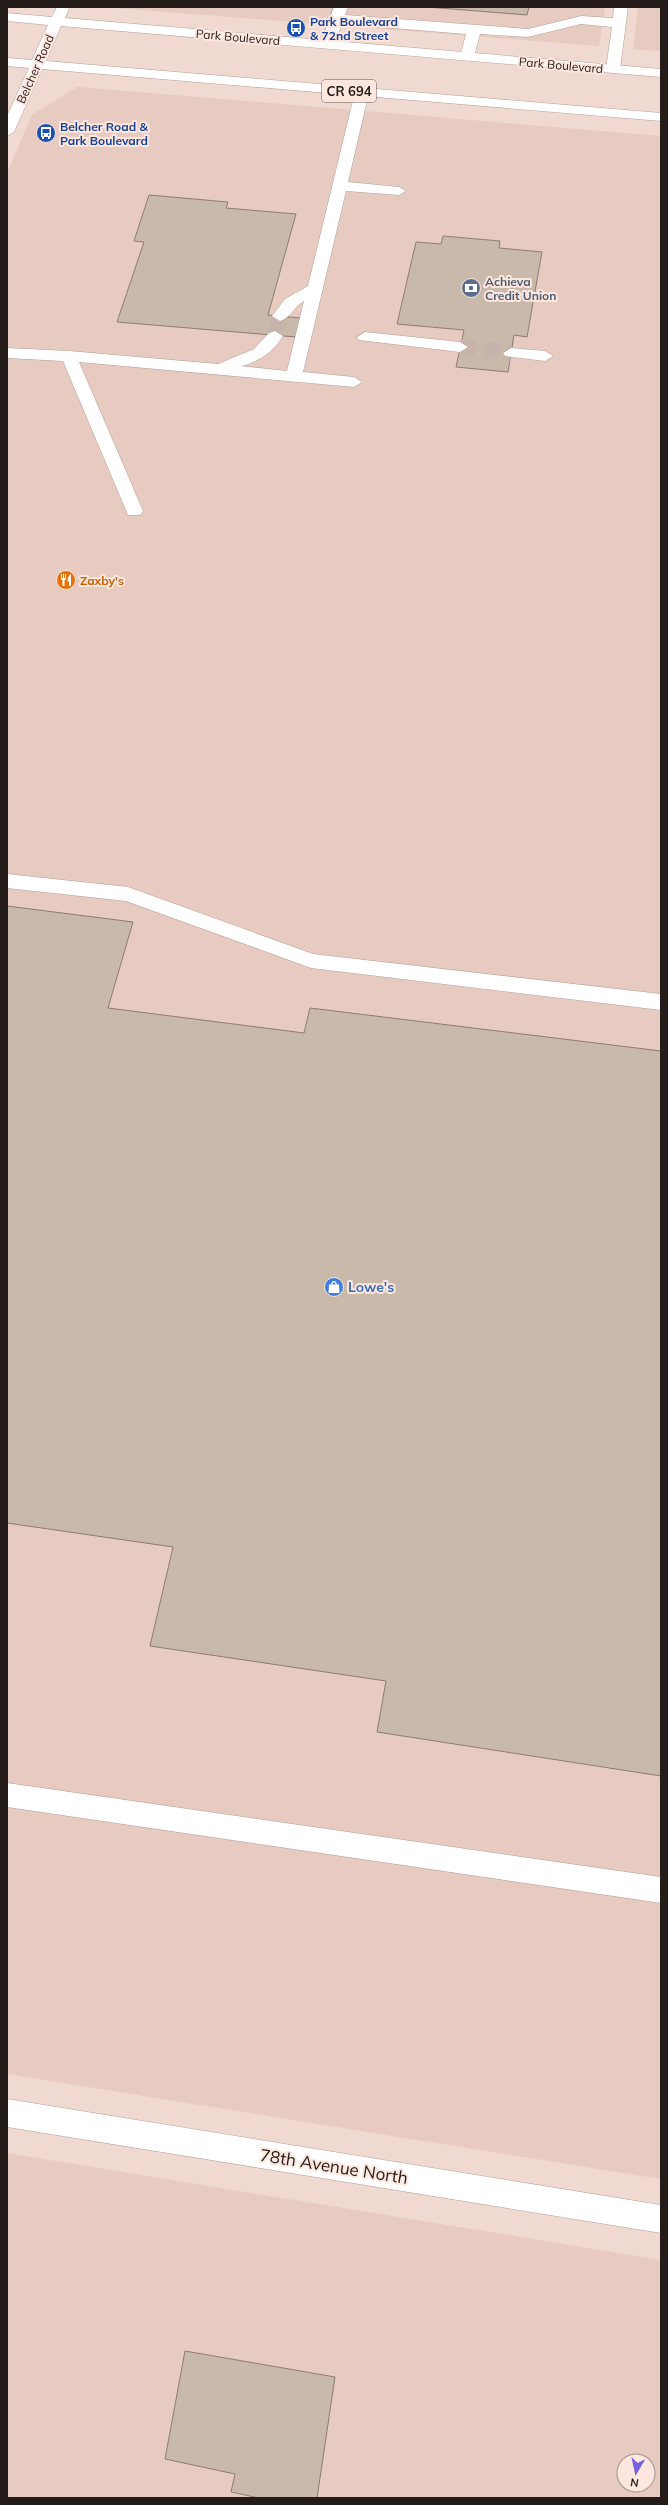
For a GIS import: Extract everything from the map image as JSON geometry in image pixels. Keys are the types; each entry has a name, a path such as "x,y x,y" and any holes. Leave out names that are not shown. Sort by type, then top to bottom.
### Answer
{"main road":[{"name":"Belcher Road","path":"7,132 63,7"},
{"path":"613,70 621,7"},
{"path":"327,44 339,13 474,30 528,33 582,14 619,23"},
{"name":"Park Boulevard","path":"7,17 661,73"},
{"path":"467,57 474,30"},
{"name":"CR 694","path":"7,62 661,117"},
{"path":"294,376 362,92"},
{"path":"340,186 398,191"},
{"path":"280,316 290,302 316,288"},
{"path":"214,369 254,358 270,345 275,336"},
{"path":"365,337 460,347"},
{"path":"7,353 69,356 354,382"},
{"path":"511,353 545,356"},
{"path":"69,356 134,511"},
{"path":"7,881 128,894 311,961 661,1002"},
{"path":"7,1795 661,1890"},
{"name":"78th Avenue North","path":"7,2113 661,2219"}],"shaded area":[{"path":"103,7 605,7 599,46"},
{"path":"638,7 661,7 661,51 633,49"},
{"path":"77,87 661,136 661,2179 7,2074 7,173 32,115"},
{"path":"7,2153 661,2260 661,2498 7,2498"}],"building":[{"path":"427,7 529,7 527,15"},
{"path":"149,195 228,202 226,208 296,214 268,315 301,318 296,337 117,322 144,242 134,241"},
{"name":"Achieva Credit Union","path":"443,236 500,241 499,248 542,252 527,337 514,335 508,372 456,367 464,330 397,324 416,242 441,244"},
{"name":"Lowe's","path":"7,906 133,922 108,1008 304,1033 310,1008 661,1051 661,1776 377,1732 386,1681 150,1646 173,1547 7,1523"},
{"path":"185,2351 335,2377 317,2498 259,2498 231,2492 235,2474 165,2459"}],"tunnel":[{"path":"275,336 280,316"},
{"path":"460,347 511,353"}],"place":[{"name":"Park Boulevard & 72nd Street","path":"296,28"},
{"name":"Belcher Road & Park Boulevard","path":"46,133"},
{"name":"Achieva Credit Union","path":"471,288"},
{"name":"Zaxby's","path":"66,580"},
{"name":"Lowe's","path":"334,1287"}]}
